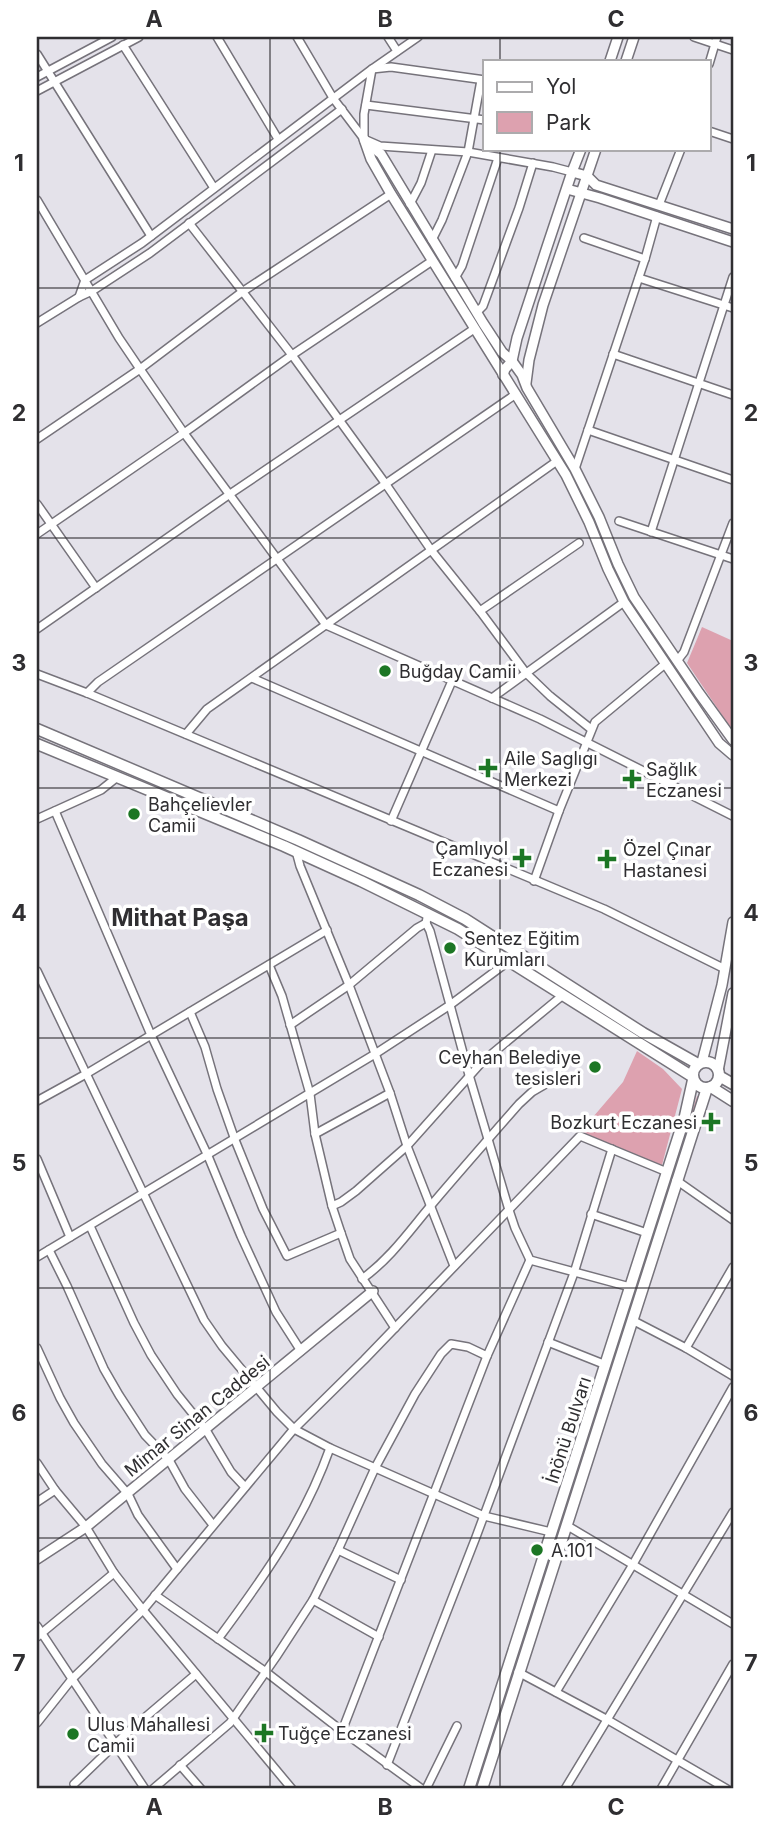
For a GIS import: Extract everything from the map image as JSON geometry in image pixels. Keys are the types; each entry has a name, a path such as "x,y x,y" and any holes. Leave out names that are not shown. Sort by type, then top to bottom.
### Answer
{"main road":[{"path":"37,729 298,840 442,906 643,1033 700,1063 714,1064 719,1073 733,1084"},
{"path":"37,744 296,851 427,918 458,929 693,1078 699,1087 709,1088 733,1101"},
{"path":"693,1078 694,1070 700,1063"},
{"path":"709,1088 717,1083 719,1073"},
{"name":"İnönü Bulvarı","path":"469,1789 685,1116 693,1078"},
{"name":"İnönü Bulvarı","path":"482,1789 676,1180 709,1088"}],"street":[{"path":"37,77 112,37"},
{"path":"37,91 139,37"},
{"path":"217,37 278,139"},
{"path":"297,37 333,97 364,139 381,154 502,352 522,375 575,469 634,597 733,740"},
{"path":"388,37 397,51"},
{"path":"79,297 85,280 151,236 333,97 418,37"},
{"path":"610,60 618,37"},
{"path":"626,60 634,37"},
{"path":"694,37 716,40 733,50"},
{"path":"710,61 716,40"},
{"path":"123,46 214,188"},
{"path":"37,54 151,236"},
{"path":"372,69 391,66 483,80 468,152 432,240"},
{"path":"372,69 364,139 371,159 566,475 624,602 719,743 733,755"},
{"path":"366,105 483,120"},
{"path":"37,323 150,253 342,109"},
{"path":"710,131 733,139"},
{"path":"364,139 380,146 468,152 572,172 587,176 596,185 733,229"},
{"path":"410,204 421,183 432,150"},
{"path":"503,375 512,361 581,150"},
{"path":"87,693 98,682 521,391 525,384 543,305 596,150"},
{"path":"659,205 681,150"},
{"path":"455,278 462,266 498,158"},
{"path":"477,312 484,306 533,163"},
{"path":"567,189 733,242"},
{"path":"37,439 140,369 242,292 391,194"},
{"path":"37,200 140,369 326,625 586,742 733,816"},
{"path":"575,469 657,216"},
{"path":"189,223 292,355 431,550 526,673 592,729"},
{"path":"584,239 645,258"},
{"path":"37,534 292,355 432,261"},
{"path":"651,532 733,277"},
{"path":"639,278 733,308"},
{"path":"37,629 338,419 474,329"},
{"path":"613,354 733,395"},
{"path":"588,430 733,480"},
{"path":"186,734 207,709 556,461"},
{"path":"37,504 96,588"},
{"path":"619,521 733,559"},
{"path":"677,661 684,652 733,523"},
{"path":"480,611 579,543"},
{"path":"492,698 624,602"},
{"path":"534,880 595,722 665,664"},
{"path":"37,674 604,909 725,969"},
{"path":"252,678 559,811"},
{"path":"391,821 452,681"},
{"path":"37,819 101,790 116,778"},
{"path":"55,811 241,1236 276,1312 302,1351"},
{"path":"296,851 454,1266"},
{"path":"290,1025 349,985 427,918"},
{"path":"427,918 509,1210 530,1260 630,1287"},
{"path":"700,1063 725,969 733,922"},
{"path":"37,1101 327,930"},
{"path":"37,1257 375,1054 450,1005 509,961"},
{"path":"269,965 282,996 310,1094 332,1206 350,1259 395,1328"},
{"path":"37,971 204,1320 222,1346 294,1429 330,1448 484,1516 551,1532"},
{"path":"719,1073 733,993"},
{"path":"332,1206 356,1191 407,1146 469,1074 563,995"},
{"path":"190,1012 205,1047 235,1140 263,1209 287,1256 341,1233"},
{"path":"362,1279 379,1267 519,1104 544,1085"},
{"path":"316,1134 390,1093"},
{"path":"37,1723 72,1679 143,1610 294,1429 580,1136 667,1172"},
{"path":"387,1765 484,1516 574,1273 612,1149"},
{"path":"37,1158 70,1237"},
{"path":"676,1180 733,1220"},
{"path":"591,1214 647,1233"},
{"path":"89,1226 150,1355 206,1430 231,1472 245,1487"},
{"path":"49,1250 104,1369 145,1434 169,1460 185,1489 213,1525"},
{"path":"342,1731 487,1356 530,1260"},
{"path":"686,1348 733,1267"},
{"name":"Mimar Sinan Caddesi","path":"37,1559 86,1527 373,1291"},
{"path":"632,1320 733,1376"},
{"path":"548,1342 606,1365"},
{"path":"153,1789 234,1718 266,1672 313,1600 374,1468 415,1394 441,1354 451,1344 468,1347 487,1356"},
{"path":"37,1348 74,1423 102,1464 128,1493 138,1515 177,1569"},
{"path":"555,1692 632,1566 733,1387"},
{"path":"218,1639 276,1559 318,1480 330,1448"},
{"path":"37,1462 55,1490 86,1527 114,1573 292,1789"},
{"path":"37,1502 55,1490"},
{"path":"565,1789 733,1512"},
{"path":"566,1525 733,1623"},
{"path":"338,1550 401,1580"},
{"path":"114,1573 38,1632 145,1789"},
{"path":"155,1595 266,1672 387,1765 424,1789 457,1726"},
{"path":"313,1600 379,1637"},
{"path":"661,1789 733,1664"},
{"path":"518,1672 727,1789"},
{"path":"74,1783 196,1674"},
{"path":"180,1765 201,1789"}],"green space":[{"path":"702,627 733,641 733,729 687,663"},
{"path":"637,1051 663,1069 682,1089 662,1165 641,1161 580,1136 623,1082"},
{"path":"697,1096 699,1097 474,1789"}],"place":[{"name":"Buğday Camii","path":"385,671"},
{"name":"Aile Saglıgı Merkezi","path":"488,768"},
{"name":"Sağlık Eczanesi","path":"632,779"},
{"name":"Bahçelievler Camii","path":"134,814"},
{"name":"Çamlıyol Eczanesi","path":"522,858"},
{"name":"Özel Çınar Hastanesi","path":"607,859"},
{"name":"Sentez Eğitim Kurumları","path":"450,948"},
{"name":"Ceyhan Belediye tesisleri","path":"595,1067"},
{"name":"Bozkurt Eczanesi","path":"711,1122"},
{"name":"A.101","path":"537,1550"},
{"name":"Tuğçe Eczanesi","path":"264,1733"},
{"name":"Ulus Mahallesi Camii","path":"73,1734"}],"district":[{"name":"Mithat Paşa","path":"180,917"}]}
